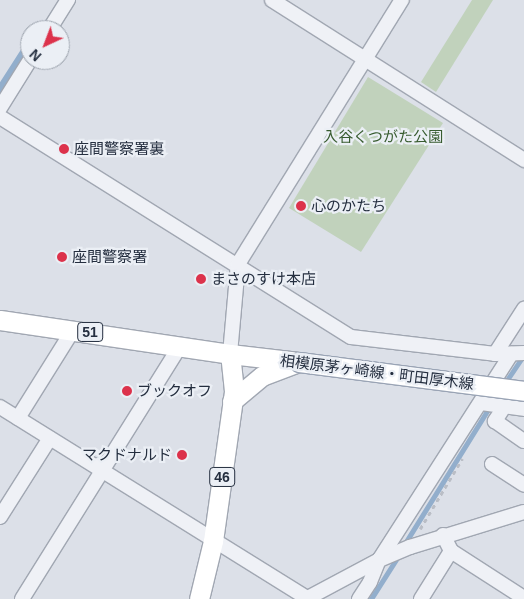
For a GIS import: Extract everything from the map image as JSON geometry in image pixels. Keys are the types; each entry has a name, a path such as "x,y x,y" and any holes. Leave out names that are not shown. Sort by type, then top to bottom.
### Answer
{"main road":[{"name":"51","path":"0,320 230,354"},
{"name":"相模原茅ヶ崎線・町田厚木線","path":"230,354 524,391"},
{"name":"46","path":"199,599 214,541 235,382 230,354"},
{"path":"232,402 262,376 299,362"}],"street":[{"path":"55,20 68,0"},
{"path":"272,0 524,160"},
{"path":"230,354 238,264 402,0"},
{"path":"0,108 24,70"},
{"path":"0,117 238,264 351,337 495,354 518,353"},
{"path":"495,354 524,309"},
{"path":"18,418 72,330"},
{"path":"22,599 180,346"},
{"path":"359,599 383,558 490,404 518,353"},
{"path":"490,404 524,409"},
{"path":"490,404 495,421 524,441"},
{"path":"0,407 306,599 383,558 414,545 524,512"},
{"path":"0,517 50,438"},
{"path":"492,464 524,485"},
{"path":"443,535 450,551 524,598"},
{"path":"421,599 450,551"}],"path":[{"path":"414,545 420,527 465,454"}],"green space":[{"path":"472,0 493,0 436,92 421,82"},
{"name":"入谷くつがた公園","path":"368,77 443,123 361,252 289,208"}],"waterway":[{"path":"0,95 20,64"},
{"path":"505,383 523,356"},
{"path":"404,545 499,392"},
{"path":"371,599 397,558"}],"place":[{"name":"座間警察署裏","path":"64,149"},
{"name":"心のかたち","path":"301,206"},
{"name":"座間警察署","path":"62,257"},
{"name":"まさのすけ本店","path":"201,279"},
{"name":"ブックオフ","path":"127,391"},
{"name":"マクドナルド","path":"182,455"}]}
